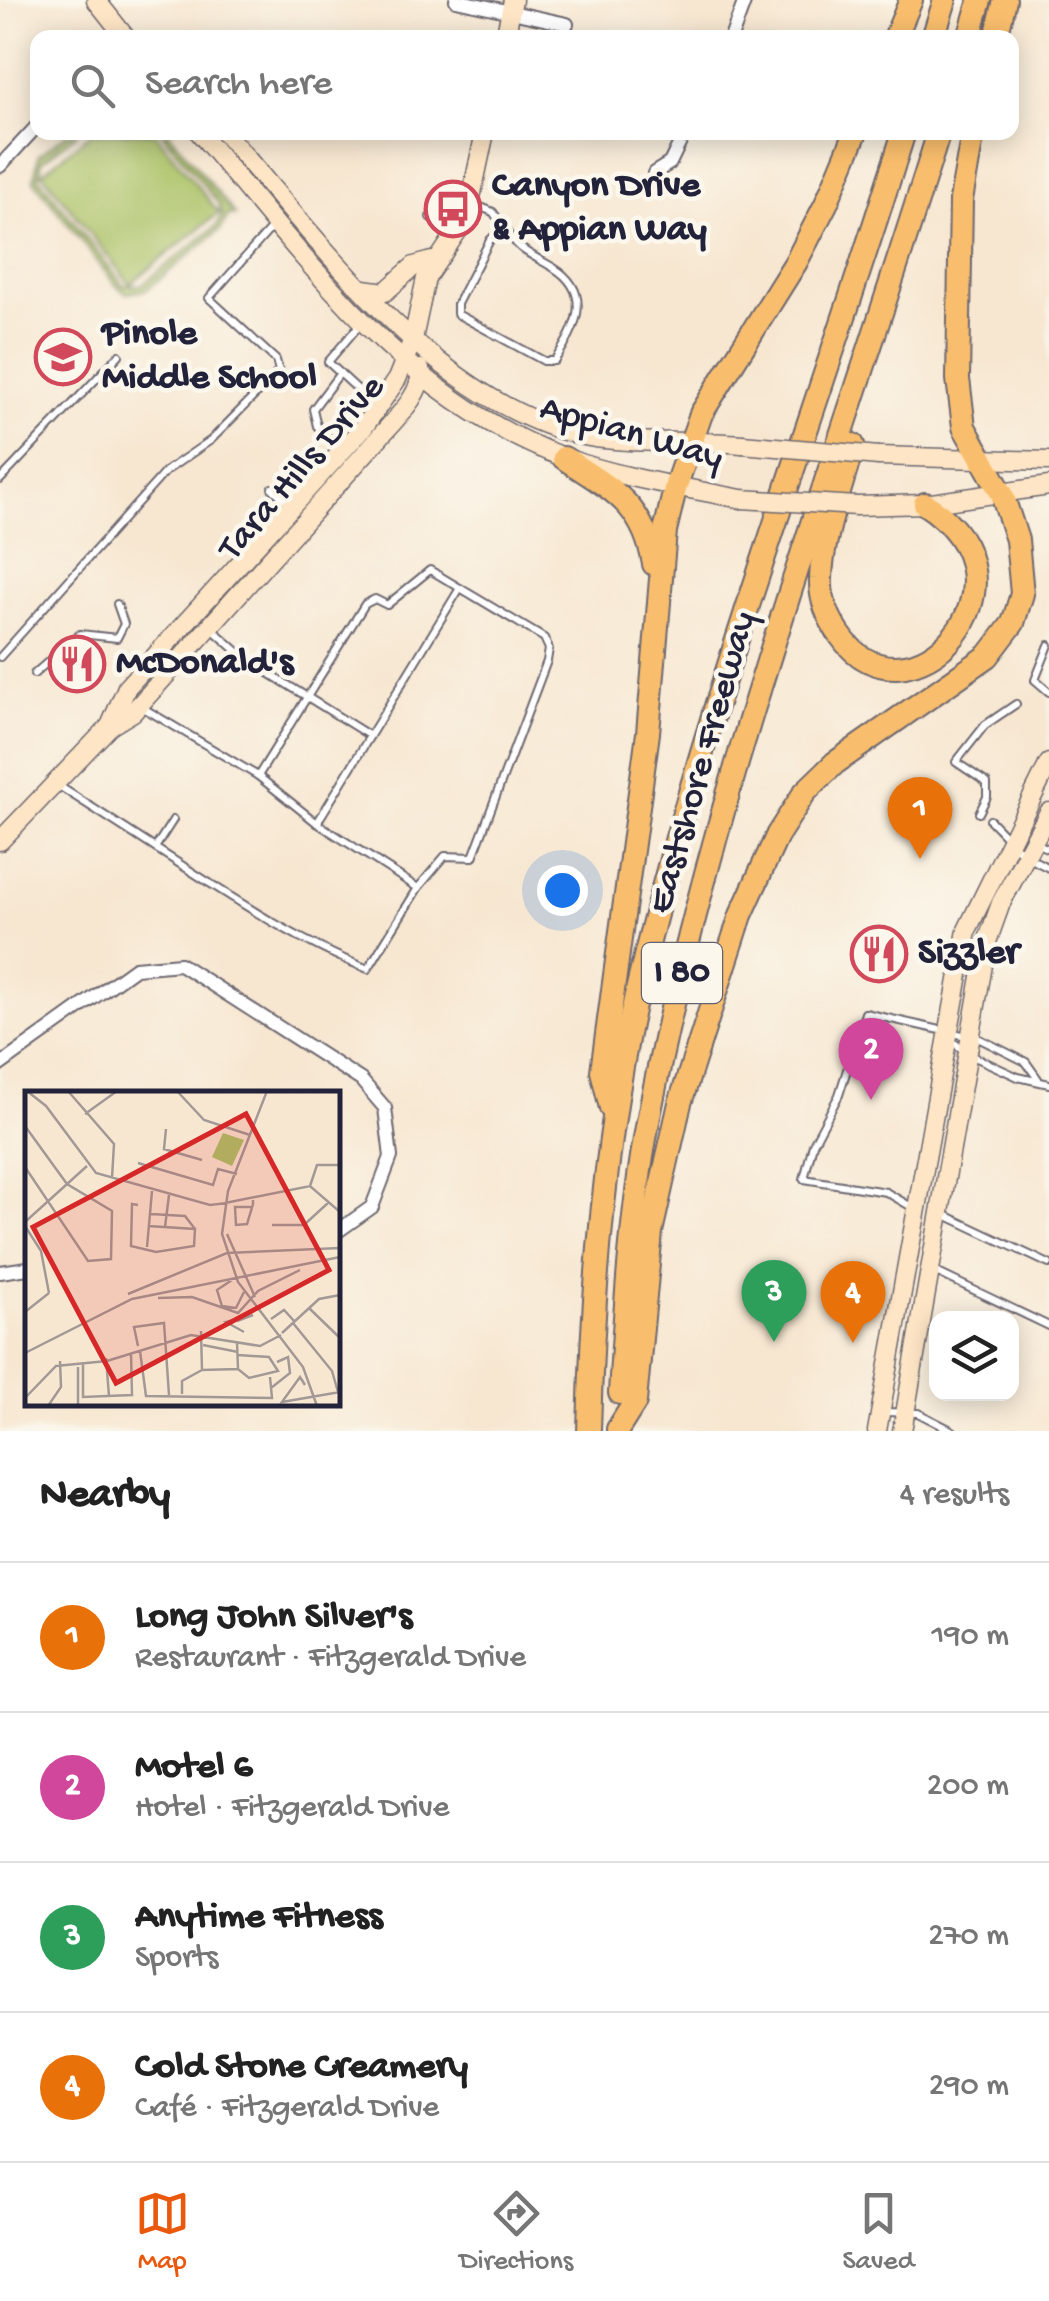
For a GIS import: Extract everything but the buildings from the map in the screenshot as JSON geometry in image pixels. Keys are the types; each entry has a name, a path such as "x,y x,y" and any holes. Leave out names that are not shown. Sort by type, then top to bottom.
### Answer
{"highway":[{"path":"899,30 911,0"},
{"path":"936,30 945,0"},
{"path":"971,30 980,0"},
{"path":"998,30 1005,0"},
{"path":"614,1118 602,1071 660,618 665,531 676,485 691,439 796,262 853,140"},
{"name":"Eastshore Freeway","path":"589,1431 590,1355 614,1118 645,959 694,786 901,140"},
{"name":"Eastshore Freeway","path":"618,1430 628,1267 650,1108 686,953 728,793 937,140"},
{"path":"618,1430 635,1402 651,1232 680,1103 742,915 778,834 805,792 835,763 988,656 1013,623 1022,594 1022,573 1002,494 964,427 958,379 961,200 972,140"},
{"path":"878,328 820,579 831,622 860,655 899,666 938,659 965,641 982,616 989,588 986,565 973,538 956,520 925,504"},
{"path":"564,458 619,494 638,515 649,536 660,618"}],"main road":[{"path":"96,0 122,30"},
{"path":"506,30 511,5"},
{"name":"Appian Way","path":"206,140 275,224 405,363 489,422 564,458 741,499 857,506 925,504 1049,486"},
{"name":"Appian Way","path":"231,140 413,339 492,399 540,422 611,440 691,439 879,456 1049,460"},
{"path":"413,339 432,261 458,229 470,202 483,140"},
{"path":"363,288 385,292 414,266 432,261"},
{"name":"Tara Hills Drive","path":"110,726 127,687 374,414 405,363 413,339"},
{"name":"Tara Hills Drive","path":"0,841 110,726 138,705 396,416 422,377 413,339"},
{"path":"396,416 418,399 441,390"},
{"path":"877,1431 945,1034 969,922 1049,762"},
{"path":"902,1431 987,942 1036,849 1049,812"}],"street":[{"path":"456,0 511,5 567,24"},
{"path":"734,30 745,0"},
{"path":"0,166 30,133"},
{"path":"654,173 670,163 681,140"},
{"path":"0,1065 135,968 180,964 362,1080 385,1108 391,1156 372,1207 340,1230"},
{"path":"0,1272 25,1268"}],"lane":[{"path":"470,202 493,212 501,229 522,249 558,270 581,302 554,361 544,361 457,314 456,304 501,229"},
{"path":"0,657 166,470 212,440 279,371 276,360 209,298 291,208"},
{"path":"430,216 441,228 458,229"},
{"path":"363,321 328,362 367,398 374,414"},
{"path":"0,480 120,355"},
{"path":"340,372 314,409 317,426 342,451"},
{"path":"272,488 292,506"},
{"path":"54,782 310,944 368,969 418,888 446,856 473,857 549,649 544,638 430,570 387,605 375,598 365,604 258,776"},
{"path":"317,823 460,588"},
{"path":"34,674 80,634 117,638 124,624 116,604"},
{"path":"210,626 246,659 370,736"},
{"path":"1049,645 1036,680 1049,692"},
{"path":"979,814 987,797 987,783 956,762 985,726 1016,704"},
{"path":"138,705 258,776 317,823 418,888"},
{"path":"154,848 173,820"},
{"path":"990,820 1010,838 1036,849 1049,868"},
{"path":"1010,838 1036,849"},
{"path":"916,1210 886,1192 804,1179 813,1144 839,1094 865,1012 910,1020 967,1045 1018,1077 1049,1084"},
{"path":"945,1034 967,1045 1026,1062 1038,1079"},
{"path":"942,1213 1049,1264"},
{"path":"932,1270 1049,1326"},
{"path":"882,1412 907,1412 953,1431"}],"green space":[{"path":"59,140 68,140 42,161 39,178 123,285 142,285 217,226 222,215 219,204 168,140 175,140 235,215 228,215 221,229 146,290 126,293 34,180 39,155"},
{"path":"82,140 161,140 219,213 130,284 42,173"}],"place":[{"name":"Canyon Drive & Appian Way","path":"453,209"},
{"name":"Pinole Middle School","path":"63,357"},
{"name":"McDonald's","path":"77,664"},
{"name":"Long John Silver's","path":"920,859"},
{"name":"Sizzler","path":"879,954"},
{"name":"Motel 6","path":"871,1100"},
{"name":"Anytime Fitness","path":"774,1342"},
{"name":"Cold Stone Creamery","path":"853,1343"}]}
